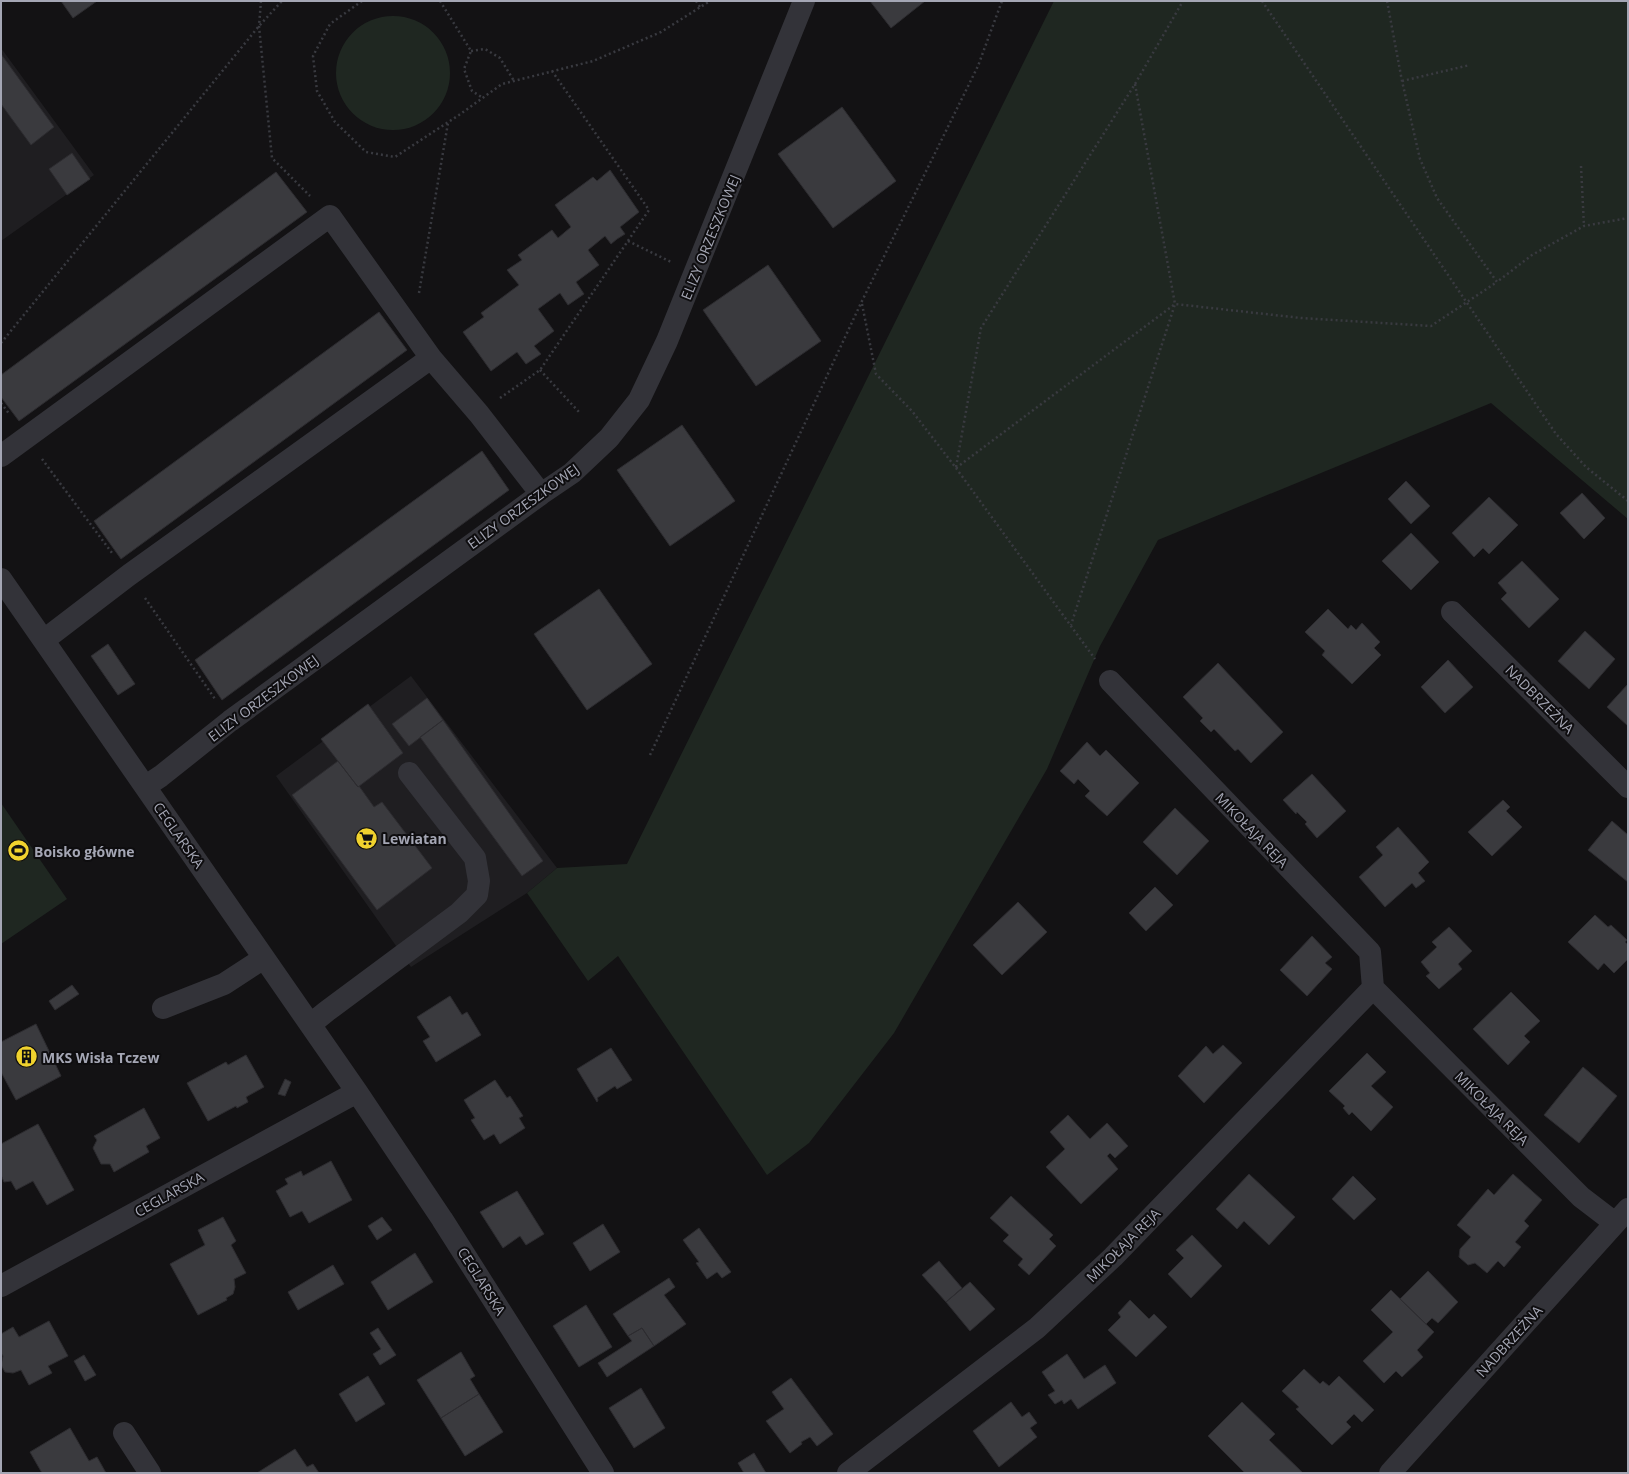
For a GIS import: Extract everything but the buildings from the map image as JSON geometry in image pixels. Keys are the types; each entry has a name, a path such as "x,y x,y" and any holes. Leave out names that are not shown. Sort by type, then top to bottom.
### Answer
{"street":[{"name":"ELIZY ORZESZKOWEJ","path":"146,786 161,776 230,721 572,473 609,438 639,400 667,341 804,1"},
{"path":"1,456 330,216 431,358 479,414 541,494"},
{"path":"44,640 129,575 431,358"},
{"name":"CEGLARSKA","path":"1,579 357,1092 442,1219 603,1473"},
{"name":"NADBRZEŻNA","path":"1452,612 1628,787"},
{"name":"MIKOŁAJA REJA","path":"1110,681 1370,952 1373,988 1582,1197 1621,1216"},
{"path":"311,1024 459,913 477,895 479,881 475,858 409,773"},
{"path":"163,1008 224,984 264,958"},
{"name":"MIKOŁAJA REJA","path":"848,1473 1038,1328 1113,1257 1373,988"},
{"name":"CEGLARSKA","path":"1,1286 357,1092"},
{"name":"NADBRZEŻNA","path":"1390,1473 1621,1216"},
{"path":"124,1433 150,1473"}],"path":[{"path":"261,1 259,26 272,158 330,216"},
{"path":"1,344 259,26 282,1"},
{"path":"362,1 330,24 313,56 317,91 334,122 366,152 395,157 502,84 592,61 661,32 710,1"},
{"path":"440,1 471,51"},
{"path":"696,1 700,7"},
{"path":"650,755 862,303 978,66 1002,1"},
{"path":"956,468 981,328 1135,84 1183,1"},
{"path":"1262,1 1556,434 1586,467 1628,501"},
{"path":"1387,1 1402,81 1420,159 1437,198 1497,282"},
{"path":"471,51 485,49 500,58 514,81"},
{"path":"471,51 464,69 472,91 483,98"},
{"path":"1402,81 1470,65"},
{"path":"479,414 540,370 649,210 552,71"},
{"path":"1071,625 1175,304 1135,84"},
{"path":"412,331 448,122"},
{"path":"1581,166 1584,226"},
{"path":"956,468 1175,304 1300,318 1431,326 1497,282 1532,255 1584,226 1628,218"},
{"path":"628,241 672,262"},
{"path":"862,303 876,374 912,411 956,468 1071,625 1110,681"},
{"path":"540,370 579,412"}],"shaded area":[{"path":"1054,1 1628,1 1628,519 1491,403 1158,540 1100,646 1047,769 894,1033 809,1143 767,1175 618,956 588,981 527,893 557,868 627,864"},
{"path":"393,16 404,17 415,21 425,26 433,33 440,41 445,51 449,62 449,84 445,95 440,105 433,113 425,120 415,125 404,129 393,130 382,129 371,125 361,120 353,113 346,105 341,95 337,84 336,73 337,62 341,51 346,41 353,33 361,26 371,21 382,17"},
{"path":"1,48 94,175 1,241"},
{"path":"411,676 557,868 527,893 411,967 276,776"},
{"name":"Boisko główne","path":"1,803 67,899 1,944"}],"place":[{"name":"Lewiatan","path":"367,838"},
{"name":"Boisko główne","path":"18,851"},
{"name":"MKS Wisła Tczew","path":"27,1057"}]}
